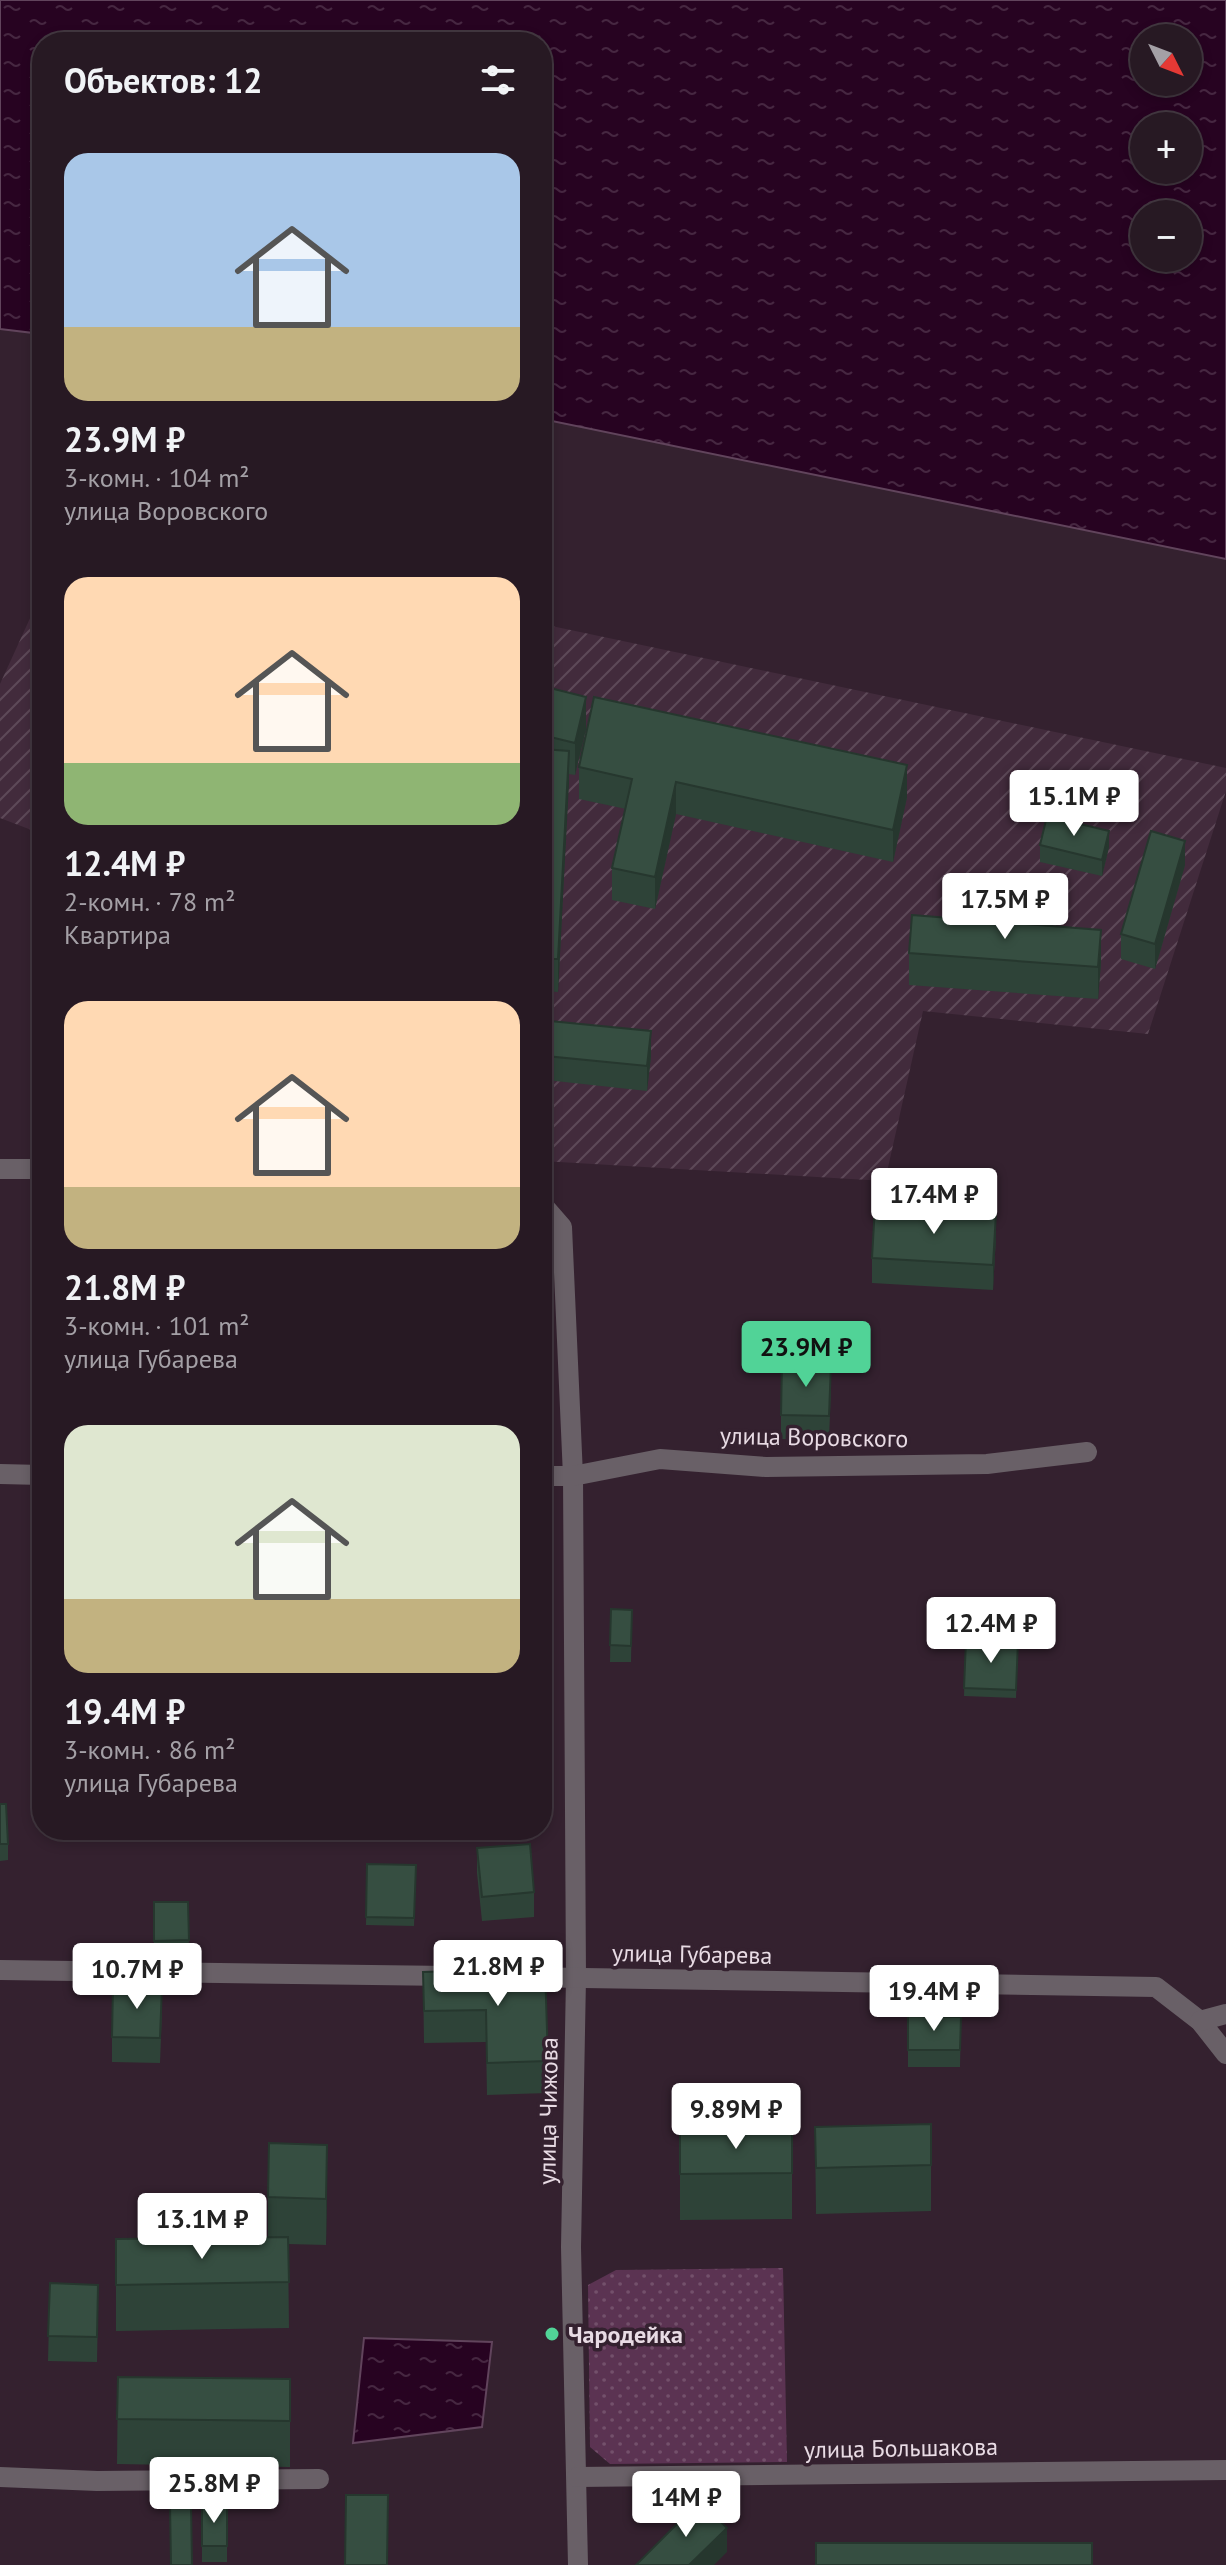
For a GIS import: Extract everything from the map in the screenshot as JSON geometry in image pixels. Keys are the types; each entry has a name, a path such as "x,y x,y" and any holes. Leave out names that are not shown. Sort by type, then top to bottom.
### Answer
{"street":[{"path":"0,1169 32,1169"},
{"name":"улица Чижова","path":"552,1216 562,1227 573,1476 576,1978 571,2247 578,2565"},
{"name":"улица Воровского","path":"552,1476 573,1476 660,1459 766,1467 987,1464 1087,1452"},
{"path":"0,1474 32,1475"},
{"path":"0,1970 467,1977"},
{"name":"улица Губарева","path":"498,1977 1156,1987 1200,2021 1226,2054"},
{"path":"1200,2021 1226,2014"},
{"name":"улица Большакова","path":"577,2477 1226,2470"},
{"path":"0,2477 97,2481 319,2479"}],"shaded area":[{"path":"32,614 32,830 0,818 0,684"},
{"path":"552,626 1226,768 1226,791 1148,1034 923,1011 885,1181 552,1162"},
{"path":"783,2268 787,2462 610,2464 590,2447 588,2285 616,2270"}],"water":[{"path":"0,0 1226,0 1226,559 552,421 552,32 32,32 32,333 0,329"},
{"path":"364,2338 492,2342 482,2427 353,2443"}],"building":[{"path":"552,688 586,697 575,743 552,737"},
{"path":"594,697 907,765 893,830 676,782 655,877 612,868 632,779 579,767"},
{"path":"552,750 569,751 558,959 552,959"},
{"path":"1047,816 1109,831 1102,860 1040,845"},
{"path":"1151,831 1185,841 1155,944 1121,934"},
{"path":"912,915 1101,930 1098,967 909,953"},
{"path":"552,1021 651,1031 647,1066 552,1057"},
{"path":"875,1206 996,1213 993,1265 872,1258"},
{"path":"782,1362 831,1363 829,1416 781,1415"},
{"path":"611,1609 632,1610 631,1646 610,1645"},
{"path":"966,1640 1018,1641 1016,1690 964,1688"},
{"path":"0,1804 6,1804 8,1844 0,1844"},
{"path":"530,1844 534,1892 482,1897 477,1848"},
{"path":"367,1864 416,1865 414,1918 366,1917"},
{"path":"154,1902 188,1902 189,1940 154,1941"},
{"path":"545,1968 548,2061 487,2063 486,2010 424,2011 423,1972"},
{"path":"113,1985 162,1986 160,2038 112,2037"},
{"path":"908,2016 961,2017 960,2050 908,2050"},
{"path":"931,2124 931,2165 816,2168 815,2127"},
{"path":"792,2128 792,2173 680,2174 680,2129"},
{"path":"269,2143 327,2145 326,2199 268,2197"},
{"path":"288,2237 289,2282 116,2285 116,2239"},
{"path":"50,2283 98,2285 97,2337 48,2336"},
{"path":"118,2377 290,2379 290,2421 117,2419"},
{"path":"346,2495 388,2495 387,2565 345,2565"},
{"path":"700,2501 727,2528 689,2565 636,2565"},
{"path":"170,2504 191,2504 192,2565 171,2565"},
{"path":"202,2504 227,2504 227,2546 202,2546"},
{"path":"816,2543 1092,2543 1092,2565 816,2565"}],"place":[{"name":"Чародейка","path":"552,2334"}]}
